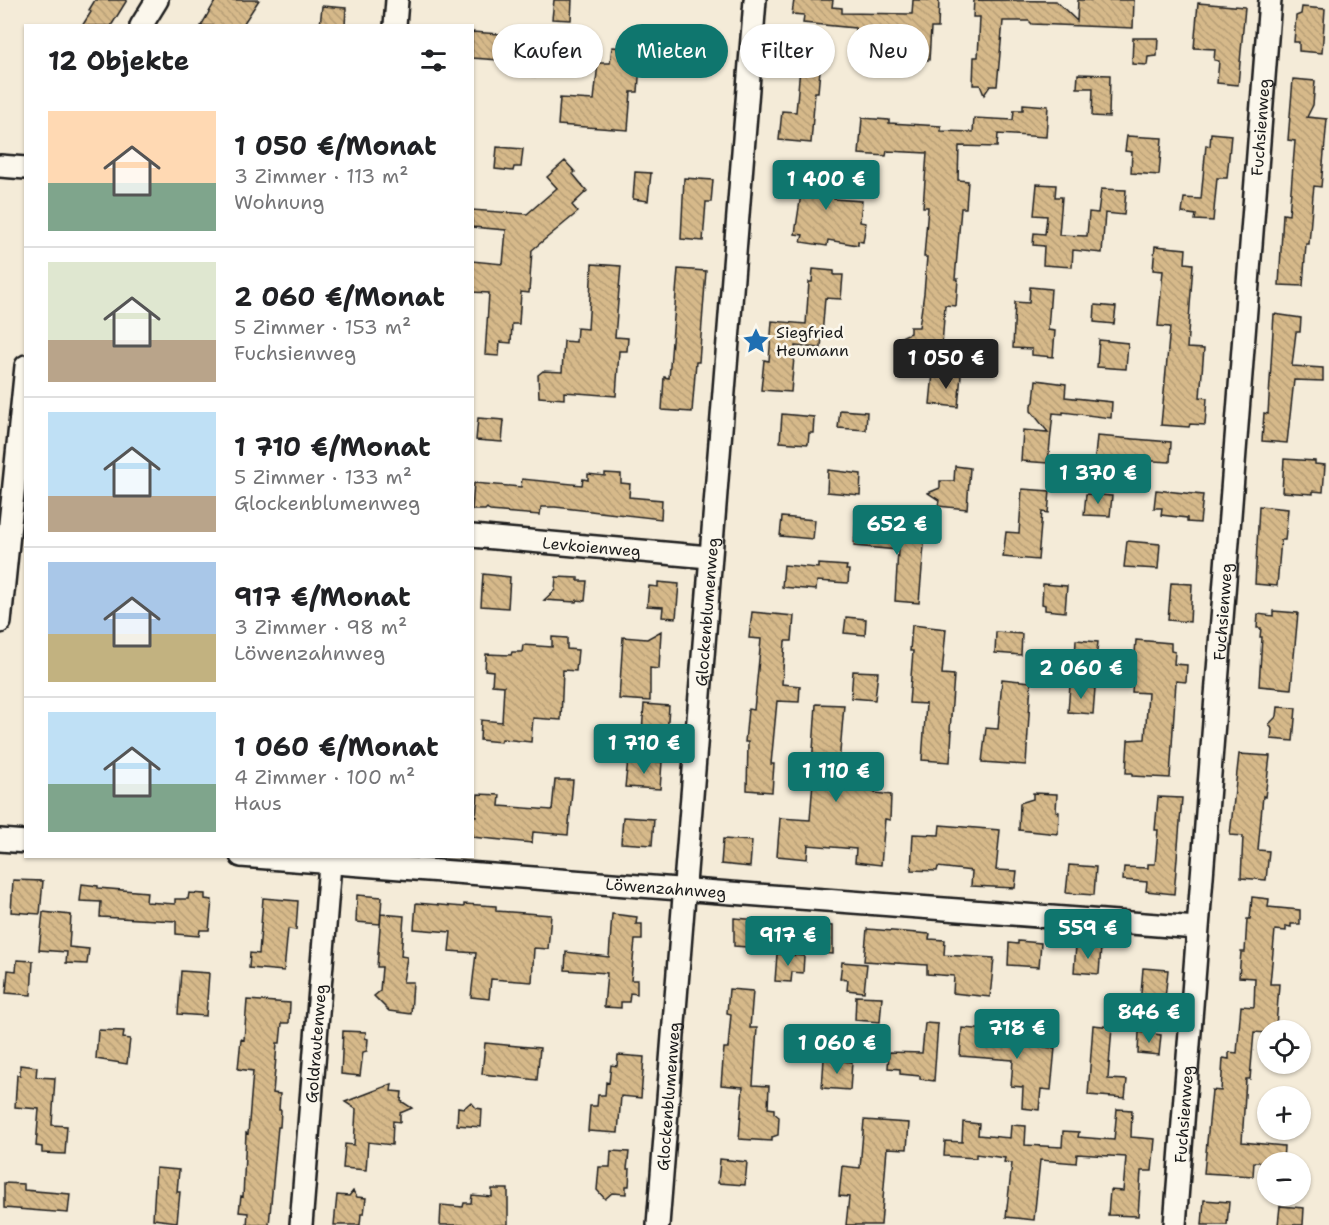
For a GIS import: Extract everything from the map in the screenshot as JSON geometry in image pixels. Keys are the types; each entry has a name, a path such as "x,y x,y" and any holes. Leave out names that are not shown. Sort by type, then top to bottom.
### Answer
{"street":[{"path":"142,24 158,0"},
{"path":"395,24 397,0"},
{"name":"Glockenblumenweg","path":"658,1225 709,557 755,0"},
{"name":"Fuchsienweg","path":"1175,1225 1270,0"},
{"path":"0,166 24,168"},
{"path":"0,622 18,503 24,400"},
{"name":"Levkoienweg","path":"474,536 709,557"},
{"path":"0,840 24,842"},
{"name":"Löwenzahnweg","path":"263,858 1197,928"},
{"name":"Goldrautenweg","path":"301,1225 330,864"}],"building":[{"path":"95,0 127,0 112,24 83,24 91,12 89,10"},
{"path":"216,0 259,0 243,24 202,24"},
{"path":"554,0 572,0 571,20 552,19"},
{"path":"794,0 833,0 832,7 842,8 842,13 912,14 913,0 939,0 938,28 931,28 929,60 929,24 847,24 847,27 835,26 835,24 803,23 804,15 792,14"},
{"path":"974,0 1056,1 1077,21 1078,0 1134,0 1133,28 1003,21 997,86 990,86 984,95 980,85 973,85 974,57 978,57 980,17 973,17"},
{"path":"1198,3 1245,7 1238,85 1217,83 1219,61 1214,60 1215,49 1194,48"},
{"path":"322,6 346,8 345,24 320,24"},
{"path":"1302,7 1325,9 1322,53 1299,51 1299,42 1294,42 1296,16 1301,14"},
{"path":"474,32 492,33 492,59 474,58"},
{"path":"1133,38 1158,38 1157,56 1148,57 1147,65 1132,64"},
{"path":"612,47 615,47 615,78 639,78 638,92 631,92 628,130 558,125 560,98 594,100 596,78 603,78 603,63 610,63"},
{"path":"1078,74 1110,75 1109,117 1092,116 1093,88 1077,88"},
{"path":"799,78 819,78 818,92 815,92 811,143 779,140 782,111 796,112"},
{"path":"1293,79 1315,81 1313,105 1307,117 1327,119 1321,187 1314,186 1303,286 1279,285 1283,214 1289,215 1295,141 1288,140"},
{"path":"1023,104 1048,106 1046,137 998,134 997,147 959,146 958,180 968,181 966,208 961,208 955,279 958,279 956,306 945,305 942,345 934,345 932,355 908,353 908,347 901,337 910,333 910,327 919,327 924,293 928,207 923,207 927,153 887,151 886,156 859,154 862,118 889,120 889,123 941,126 941,131 973,132 974,118 1013,120 1014,110 1023,110"},
{"path":"1211,133 1231,135 1227,178 1217,178 1213,221 1195,220 1196,215 1182,213 1184,198 1201,199 1206,145 1210,146"},
{"path":"1127,136 1162,138 1159,175 1131,173 1132,152 1125,151"},
{"path":"497,147 523,149 521,167 514,167 513,171 495,169"},
{"path":"565,161 587,191 572,205 578,212 532,250 529,293 521,292 519,324 512,324 511,343 500,342 499,356 485,355 489,293 474,292 474,261 503,264 506,230 474,227 474,210 527,214 557,188 547,177"},
{"path":"794,171 836,174 834,199 862,201 860,222 866,223 863,242 858,241 858,245 828,240 827,246 801,242 803,235 795,234 801,194 792,193"},
{"path":"635,172 651,173 648,201 633,199"},
{"path":"684,178 713,180 711,202 706,202 703,241 681,239"},
{"path":"1037,184 1056,185 1055,197 1062,197 1059,235 1087,236 1089,212 1098,213 1101,189 1126,190 1124,215 1105,213 1102,253 1073,250 1072,267 1043,265 1044,246 1033,245 1034,233 1045,234 1047,216 1034,215"},
{"path":"1155,246 1186,249 1185,263 1193,264 1187,348 1204,349 1200,397 1207,398 1205,425 1190,424 1189,427 1161,425 1170,327 1158,326 1163,271 1153,270"},
{"path":"592,264 621,266 615,337 628,338 627,351 619,351 616,396 564,392 564,399 539,397 538,375 543,371 562,372 564,341 576,342 577,328 588,329"},
{"path":"678,269 706,271 699,362 696,362 692,412 662,410 664,377 669,378"},
{"path":"813,269 834,271 834,275 843,275 841,299 825,298 821,348 795,346 791,392 761,390 764,360 769,361 772,321 806,324 809,282 812,282"},
{"path":"1030,287 1051,289 1048,330 1055,331 1053,357 1032,355 1032,349 1013,348 1015,302 1029,303"},
{"path":"1095,305 1116,307 1114,324 1094,322"},
{"path":"1274,314 1301,318 1300,332 1296,332 1292,366 1323,368 1323,381 1294,380 1287,443 1262,441 1264,413 1268,414"},
{"path":"1099,340 1128,343 1126,369 1097,367"},
{"path":"933,373 961,375 958,407 930,404"},
{"path":"1036,380 1066,384 1065,397 1112,402 1111,418 1063,412 1063,414 1053,413 1048,463 1021,461 1023,430 1048,432 1031,411"},
{"path":"840,410 867,412 866,430 838,428"},
{"path":"782,414 814,417 813,433 809,433 808,444 780,442"},
{"path":"478,418 504,420 502,442 476,440"},
{"path":"1097,436 1171,442 1170,462 1119,459 1119,463 1111,462 1111,468 1094,467"},
{"path":"1284,459 1315,461 1315,464 1325,465 1323,492 1313,491 1313,494 1282,492"},
{"path":"955,466 970,468 967,509 938,506 939,500 928,493 940,488 940,481 954,481"},
{"path":"828,470 861,474 860,495 827,492"},
{"path":"605,473 621,474 621,483 630,484 629,497 662,500 661,519 555,507 541,507 540,515 490,511 487,508 474,510 474,483 521,487 522,479 582,485 583,479 588,480 588,474 605,476"},
{"path":"1022,489 1050,491 1048,513 1042,512 1038,560 1003,557 1006,532 1019,533"},
{"path":"1156,490 1203,495 1200,523 1187,522 1187,518 1161,515 1162,508 1154,508"},
{"path":"1086,494 1112,496 1110,516 1084,515"},
{"path":"1259,506 1288,509 1285,540 1281,540 1277,586 1255,584"},
{"path":"782,517 815,520 813,539 780,536"},
{"path":"856,520 871,521 871,529 925,534 919,603 895,601 898,550 854,546"},
{"path":"1127,541 1160,544 1158,569 1124,567"},
{"path":"818,564 847,566 848,583 817,581 816,590 782,587 784,565 818,568"},
{"path":"483,574 510,577 508,608 481,606"},
{"path":"556,577 578,578 578,581 587,581 585,601 544,600 555,590"},
{"path":"658,582 679,584 676,618 662,617 663,607 647,606 649,586 658,587"},
{"path":"1171,583 1192,584 1190,622 1168,620"},
{"path":"1043,584 1067,586 1065,612 1045,610 1045,605 1042,604"},
{"path":"1273,611 1298,613 1291,689 1259,686 1262,637 1260,637 1261,628 1257,628 1258,614 1273,616"},
{"path":"752,612 794,616 792,641 785,641 782,684 800,686 799,702 777,701 771,764 774,764 772,792 747,790 748,742 745,742 748,709 754,710 761,639 749,638"},
{"path":"846,617 866,619 865,635 844,633"},
{"path":"912,625 946,629 942,674 954,675 950,762 922,760 926,704 909,703 913,651 910,651"},
{"path":"661,631 659,669 650,668 650,701 619,699 623,637 647,639"},
{"path":"996,632 1022,634 1021,655 995,653"},
{"path":"552,637 567,638 567,649 578,650 576,671 563,670 561,720 533,718 531,742 502,739 501,742 480,740 481,720 502,722 504,686 492,685 493,671 485,670 486,654 511,655 512,652 522,652 523,645 552,647"},
{"path":"1076,640 1098,642 1096,660 1075,658"},
{"path":"1136,640 1171,643 1171,651 1175,652 1174,664 1187,665 1186,682 1176,681 1170,778 1132,776 1132,773 1126,773 1128,740 1145,739 1148,693 1132,692"},
{"path":"853,671 878,672 875,700 851,698"},
{"path":"1002,679 1031,682 1026,765 982,762 986,728 998,729"},
{"path":"1070,685 1095,688 1093,714 1068,712"},
{"path":"644,704 669,706 667,735 642,733"},
{"path":"816,704 844,705 837,788 876,791 875,793 891,795 890,820 885,819 881,865 855,862 856,849 808,845 807,859 777,856 780,818 810,820"},
{"path":"1278,707 1296,708 1293,741 1271,739 1272,729 1269,724 1277,716"},
{"path":"1239,754 1270,756 1265,797 1263,796 1258,850 1269,851 1266,880 1241,878 1243,836 1230,835"},
{"path":"628,760 662,762 660,789 625,787"},
{"path":"555,780 573,780 568,835 533,832 532,843 474,837 474,816 476,816 478,794 500,795 499,806 552,810"},
{"path":"1033,793 1057,794 1058,834 1019,830 1020,803 1033,799"},
{"path":"1158,797 1182,798 1174,894 1146,891 1147,882 1123,880 1124,867 1148,868 1148,864 1155,864"},
{"path":"623,817 654,819 652,845 621,843"},
{"path":"940,825 1000,830 996,870 1017,871 1015,888 971,886 972,871 938,867 937,871 911,870 913,834 939,835"},
{"path":"723,839 752,841 750,867 721,864"},
{"path":"1069,865 1096,867 1094,895 1066,893"},
{"path":"13,880 43,881 40,914 11,912"},
{"path":"82,884 98,886 98,888 147,892 146,902 175,904 175,899 188,899 189,893 205,894 205,899 212,900 209,930 200,930 199,936 176,934 176,921 100,917 101,902 80,901"},
{"path":"357,895 382,897 380,924 356,922"},
{"path":"1252,897 1269,899 1268,907 1300,910 1300,924 1286,926 1286,931 1275,930 1270,984 1279,984 1276,1020 1257,1020 1250,1079 1246,1079 1242,1142 1284,1146 1284,1152 1257,1152 1253,1176 1204,1173 1212,1090 1221,1091 1223,1058 1229,1059 1229,1052 1237,1053 1241,1006 1254,1007 1255,978 1239,977 1241,952 1245,952 1247,919 1250,919"},
{"path":"263,898 298,901 296,930 288,929 284,971 249,968 250,953 259,954"},
{"path":"416,903 464,907 464,904 496,906 496,911 551,915 548,949 534,948 532,982 491,979 489,999 471,997 476,953 449,951 451,932 414,929"},
{"path":"43,912 71,915 69,947 89,949 87,964 66,963 67,952 39,950"},
{"path":"381,914 404,916 401,956 407,957 403,982 413,982 411,1014 389,1011 374,996 380,991 382,967 377,967"},
{"path":"612,914 637,917 636,924 642,924 642,940 635,940 631,980 637,980 637,994 630,993 629,1002 621,1002 621,1008 604,1007 607,973 565,970 566,952 609,957"},
{"path":"734,918 776,921 773,949 734,946"},
{"path":"810,924 833,926 833,954 803,952 804,932 809,932"},
{"path":"867,929 930,934 929,939 945,940 944,955 994,958 990,997 953,993 954,976 927,974 927,965 864,961"},
{"path":"1018,941 1041,943 1039,967 1008,965 1009,943 1018,944"},
{"path":"1076,945 1101,947 1099,974 1074,972"},
{"path":"777,954 804,956 803,973 792,972 791,982 775,981"},
{"path":"17,960 33,961 31,995 6,993 8,970 16,971"},
{"path":"842,962 867,964 864,992 847,990 848,980 840,979"},
{"path":"1143,968 1168,970 1164,1008 1140,1006"},
{"path":"181,971 209,973 206,1016 178,1014"},
{"path":"729,989 753,991 750,1028 757,1028 753,1085 769,1086 768,1108 774,1109 774,1113 779,1117 778,1135 772,1137 772,1141 739,1139 743,1087 721,1085 724,1048 728,1048 731,1014 727,1013"},
{"path":"856,996 882,997 880,1022 855,1020"},
{"path":"247,1000 290,1003 289,1023 282,1023 280,1043 277,1043 273,1093 280,1094 279,1110 281,1110 269,1225 247,1225 248,1213 239,1212 241,1196 243,1197 246,1133 248,1134 253,1071 238,1069 241,1039 244,1040"},
{"path":"925,1023 938,1024 934,1081 920,1079 920,1076 900,1074 900,1069 888,1068 889,1052 922,1053"},
{"path":"1093,1025 1112,1027 1108,1079 1127,1080 1125,1098 1088,1095"},
{"path":"1020,1027 1045,1029 1044,1047 1055,1048 1051,1090 1041,1089 1039,1110 1022,1108 1023,1087 1011,1086 1013,1060 960,1056 962,1028 990,1030 989,1043 1007,1044 1019,1040"},
{"path":"98,1030 124,1031 123,1038 130,1039 127,1064 96,1059"},
{"path":"343,1031 366,1032 367,1051 363,1052 360,1076 341,1074"},
{"path":"1139,1032 1161,1035 1159,1055 1138,1053"},
{"path":"485,1043 540,1048 537,1080 482,1074"},
{"path":"618,1055 644,1057 641,1098 621,1096 618,1133 588,1131 590,1106 597,1106 598,1095 605,1095 611,1065 617,1066"},
{"path":"824,1059 852,1062 850,1090 822,1088"},
{"path":"20,1065 37,1067 36,1077 55,1078 52,1125 67,1126 65,1154 42,1153 42,1147 36,1146 39,1109 15,1107"},
{"path":"392,1084 391,1091 402,1092 401,1101 412,1108 400,1113 400,1122 393,1121 392,1145 368,1142 366,1170 343,1168 345,1144 354,1145 356,1109 345,1102"},
{"path":"471,1102 476,1108 482,1109 481,1127 457,1125 458,1107 464,1108"},
{"path":"1117,1109 1132,1110 1131,1137 1155,1139 1152,1171 1141,1171 1138,1216 1108,1215 1110,1190 1123,1191 1126,1157 1077,1154 1076,1163 1040,1160 1034,1220 1006,1217 1012,1163 1004,1162 1005,1158 976,1154 976,1158 944,1156 945,1141 962,1142 963,1122 979,1124 978,1135 1010,1138 1011,1125 1026,1126 1025,1145 1062,1147 1063,1131 1079,1132 1078,1137 1114,1140"},
{"path":"864,1120 909,1123 907,1149 887,1148 881,1225 846,1225 849,1197 839,1196 842,1166 860,1168"},
{"path":"611,1151 629,1152 627,1169 630,1169 629,1186 626,1186 626,1194 612,1193 605,1199 597,1190 599,1167 610,1167"},
{"path":"720,1159 747,1162 745,1185 718,1183"},
{"path":"156,1168 179,1170 177,1192 180,1192 177,1222 153,1219"},
{"path":"4,1183 24,1184 24,1190 70,1194 68,1213 4,1208"},
{"path":"492,1189 508,1189 508,1225 440,1225 441,1205 463,1207 464,1203 471,1203 472,1195 492,1197"},
{"path":"353,1191 357,1197 366,1198 360,1225 334,1225 337,1195 349,1196"},
{"path":"1204,1200 1229,1202 1227,1225 1202,1225"},
{"path":"1280,1206 1304,1208 1303,1225 1278,1225"}],"place":[{"name":"Siegfried Heumann","path":"756,341"}]}
